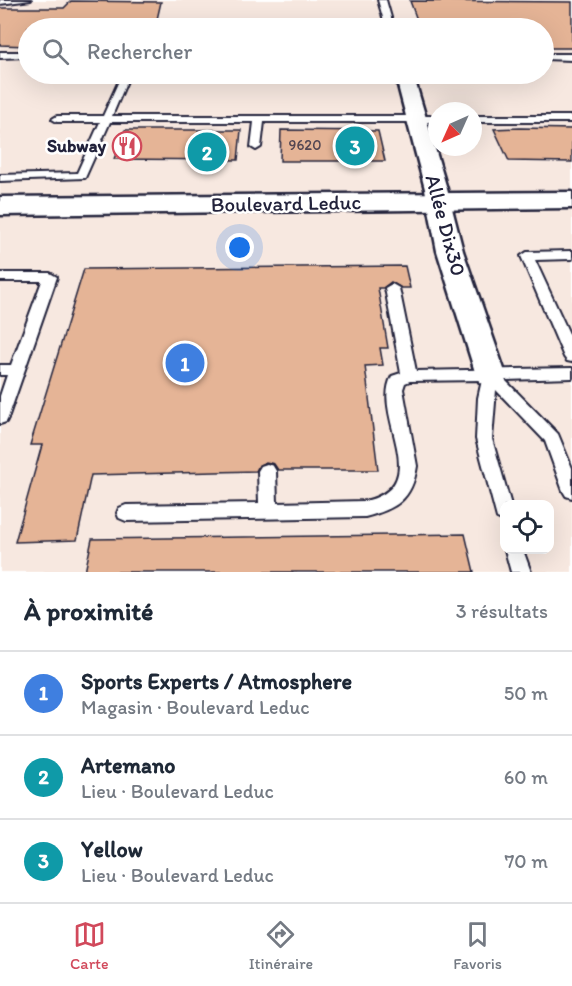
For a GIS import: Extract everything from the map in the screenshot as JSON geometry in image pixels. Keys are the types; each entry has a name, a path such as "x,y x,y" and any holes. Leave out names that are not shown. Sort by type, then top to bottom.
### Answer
{"street":[{"name":"Allée Dix30","path":"409,84 428,119"},
{"name":"Allée Dix30","path":"434,156 450,251 491,375"},
{"name":"Boulevard Leduc","path":"0,228 442,213 572,200"},
{"name":"Boulevard Leduc","path":"0,206 442,213 572,223"}],"lane":[{"path":"0,2 27,0"},
{"path":"382,0 387,18"},
{"path":"0,55 18,55"},
{"path":"554,57 572,57"},
{"path":"0,178 81,176 122,84"},
{"path":"57,119 428,119"},
{"path":"482,119 572,119"},
{"path":"256,147 259,120"},
{"path":"572,255 527,256 572,357"},
{"path":"0,277 50,277 0,418"},
{"path":"392,288 409,376"},
{"path":"0,370 18,370"},
{"path":"126,513 365,509 381,505 399,493 405,485 408,466 394,389 398,380 409,376 572,374"},
{"path":"491,375 552,438 572,491"},
{"path":"491,375 486,398 484,439 500,500"},
{"path":"267,471 268,510"},
{"path":"516,554 521,572"}],"shaded area":[{"path":"0,0 572,0 572,572 0,572"}],"building":[{"path":"71,1 161,2 157,18 18,18 18,46 0,45 0,8 64,8"},
{"path":"410,1 572,2 572,48 554,48 554,18 416,18"},
{"path":"494,129 572,129 572,162 509,161"},
{"path":"125,130 241,130 238,160 114,159"},
{"path":"281,130 378,131 385,161 280,161"},
{"path":"405,266 410,288 401,288 391,282 383,288 378,288 388,348 380,348 383,365 365,366 378,470 278,470 274,464 266,462 259,465 256,471 91,475 77,540 15,542 42,445 30,445 84,269"},
{"path":"465,534 474,572 85,572 92,539"}],"place":[{"name":"Subway","path":"127,146"},
{"name":"Yellow","path":"355,146"},
{"name":"Artemano","path":"207,152"},
{"name":"Sports Experts / Atmosphere","path":"185,363"}]}
